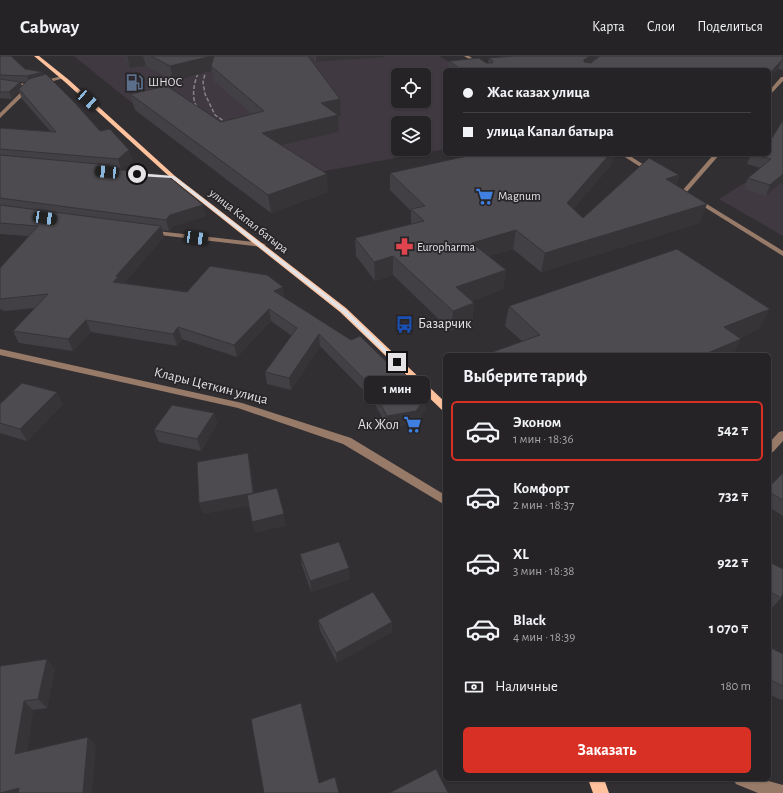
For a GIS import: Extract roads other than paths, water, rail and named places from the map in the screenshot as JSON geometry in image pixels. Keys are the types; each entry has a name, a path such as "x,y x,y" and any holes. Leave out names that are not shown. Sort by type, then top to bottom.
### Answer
{"main road":[{"name":"улица Капал батыра","path":"36,56 62,77 173,177 343,310 443,406"},
{"path":"597,781 601,793"}],"street":[{"path":"466,56 486,68"},
{"path":"0,83 30,86 62,77"},
{"path":"771,92 783,78"},
{"path":"0,116 30,86"},
{"path":"626,156 657,175"},
{"path":"684,192 715,156"},
{"path":"159,176 173,177"},
{"path":"677,188 783,254"},
{"path":"140,231 262,246"},
{"name":"Клары Цеткин улица","path":"0,352 232,403 254,410 347,442 443,500"},
{"path":"771,447 783,435"},
{"path":"746,781 773,792 783,793"}],"railway":[{"path":"204,116 195,103 194,91 196,78 202,65 209,56"},
{"path":"219,56 206,70 203,82 205,94 215,115 234,128"}],"place":[{"name":"ШНОС","path":"135,82"},
{"name":"Magnum","path":"485,196"},
{"name":"Europharma","path":"404,247"},
{"name":"Базарчик","path":"405,324"},
{"name":"Ак Жол","path":"412,425"}]}
